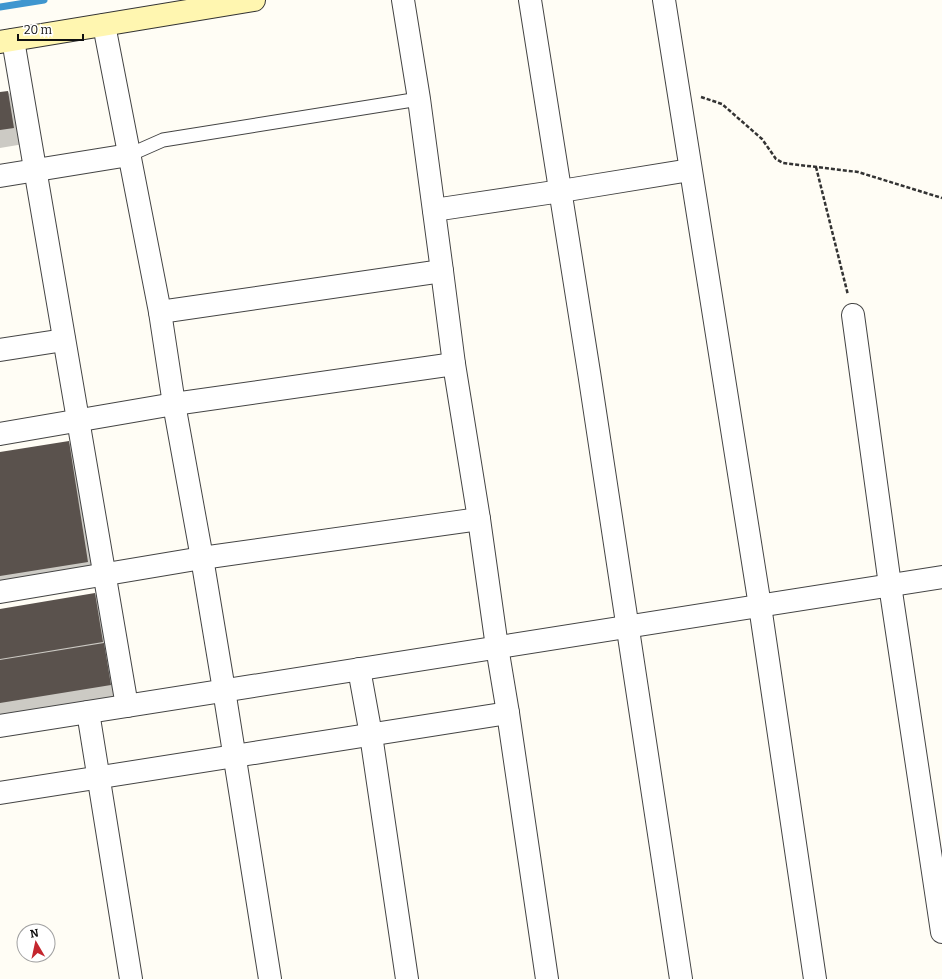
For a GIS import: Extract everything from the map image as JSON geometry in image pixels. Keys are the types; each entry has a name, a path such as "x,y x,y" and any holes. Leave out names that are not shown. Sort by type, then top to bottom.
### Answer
{"main road":[{"path":"6,41 254,0"}],"street":[{"path":"403,0 434,210 454,364 479,519 547,979"},
{"path":"530,0 561,191 681,979"},
{"path":"664,0 760,606 815,979"},
{"path":"104,25 160,312 174,404 202,558 235,756 270,979"},
{"path":"6,41 35,170 127,706"},
{"path":"0,176 129,155"},
{"path":"434,210 690,170"},
{"path":"160,312 442,271"},
{"path":"853,315 890,585 942,932"},
{"path":"0,350 64,340"},
{"path":"0,434 174,404 454,364"},
{"path":"0,592 202,558 479,519"},
{"path":"0,726 942,577"},
{"path":"359,669 371,734 407,979"},
{"path":"88,712 131,979"},
{"path":"0,793 508,713"}],"lane":[{"path":"129,155 163,140 418,99"}],"path":[{"path":"678,88 722,104 762,139 776,159 783,163 858,172 942,198"},
{"path":"816,167 853,315"}],"building":[{"path":"8,91 14,128 0,130 0,92"},
{"path":"69,441 88,562 0,576 0,452"},
{"path":"95,593 103,642 0,659 0,609"},
{"path":"104,643 111,685 0,703 0,660"}],"waterway":[{"path":"0,7 44,0"}]}
